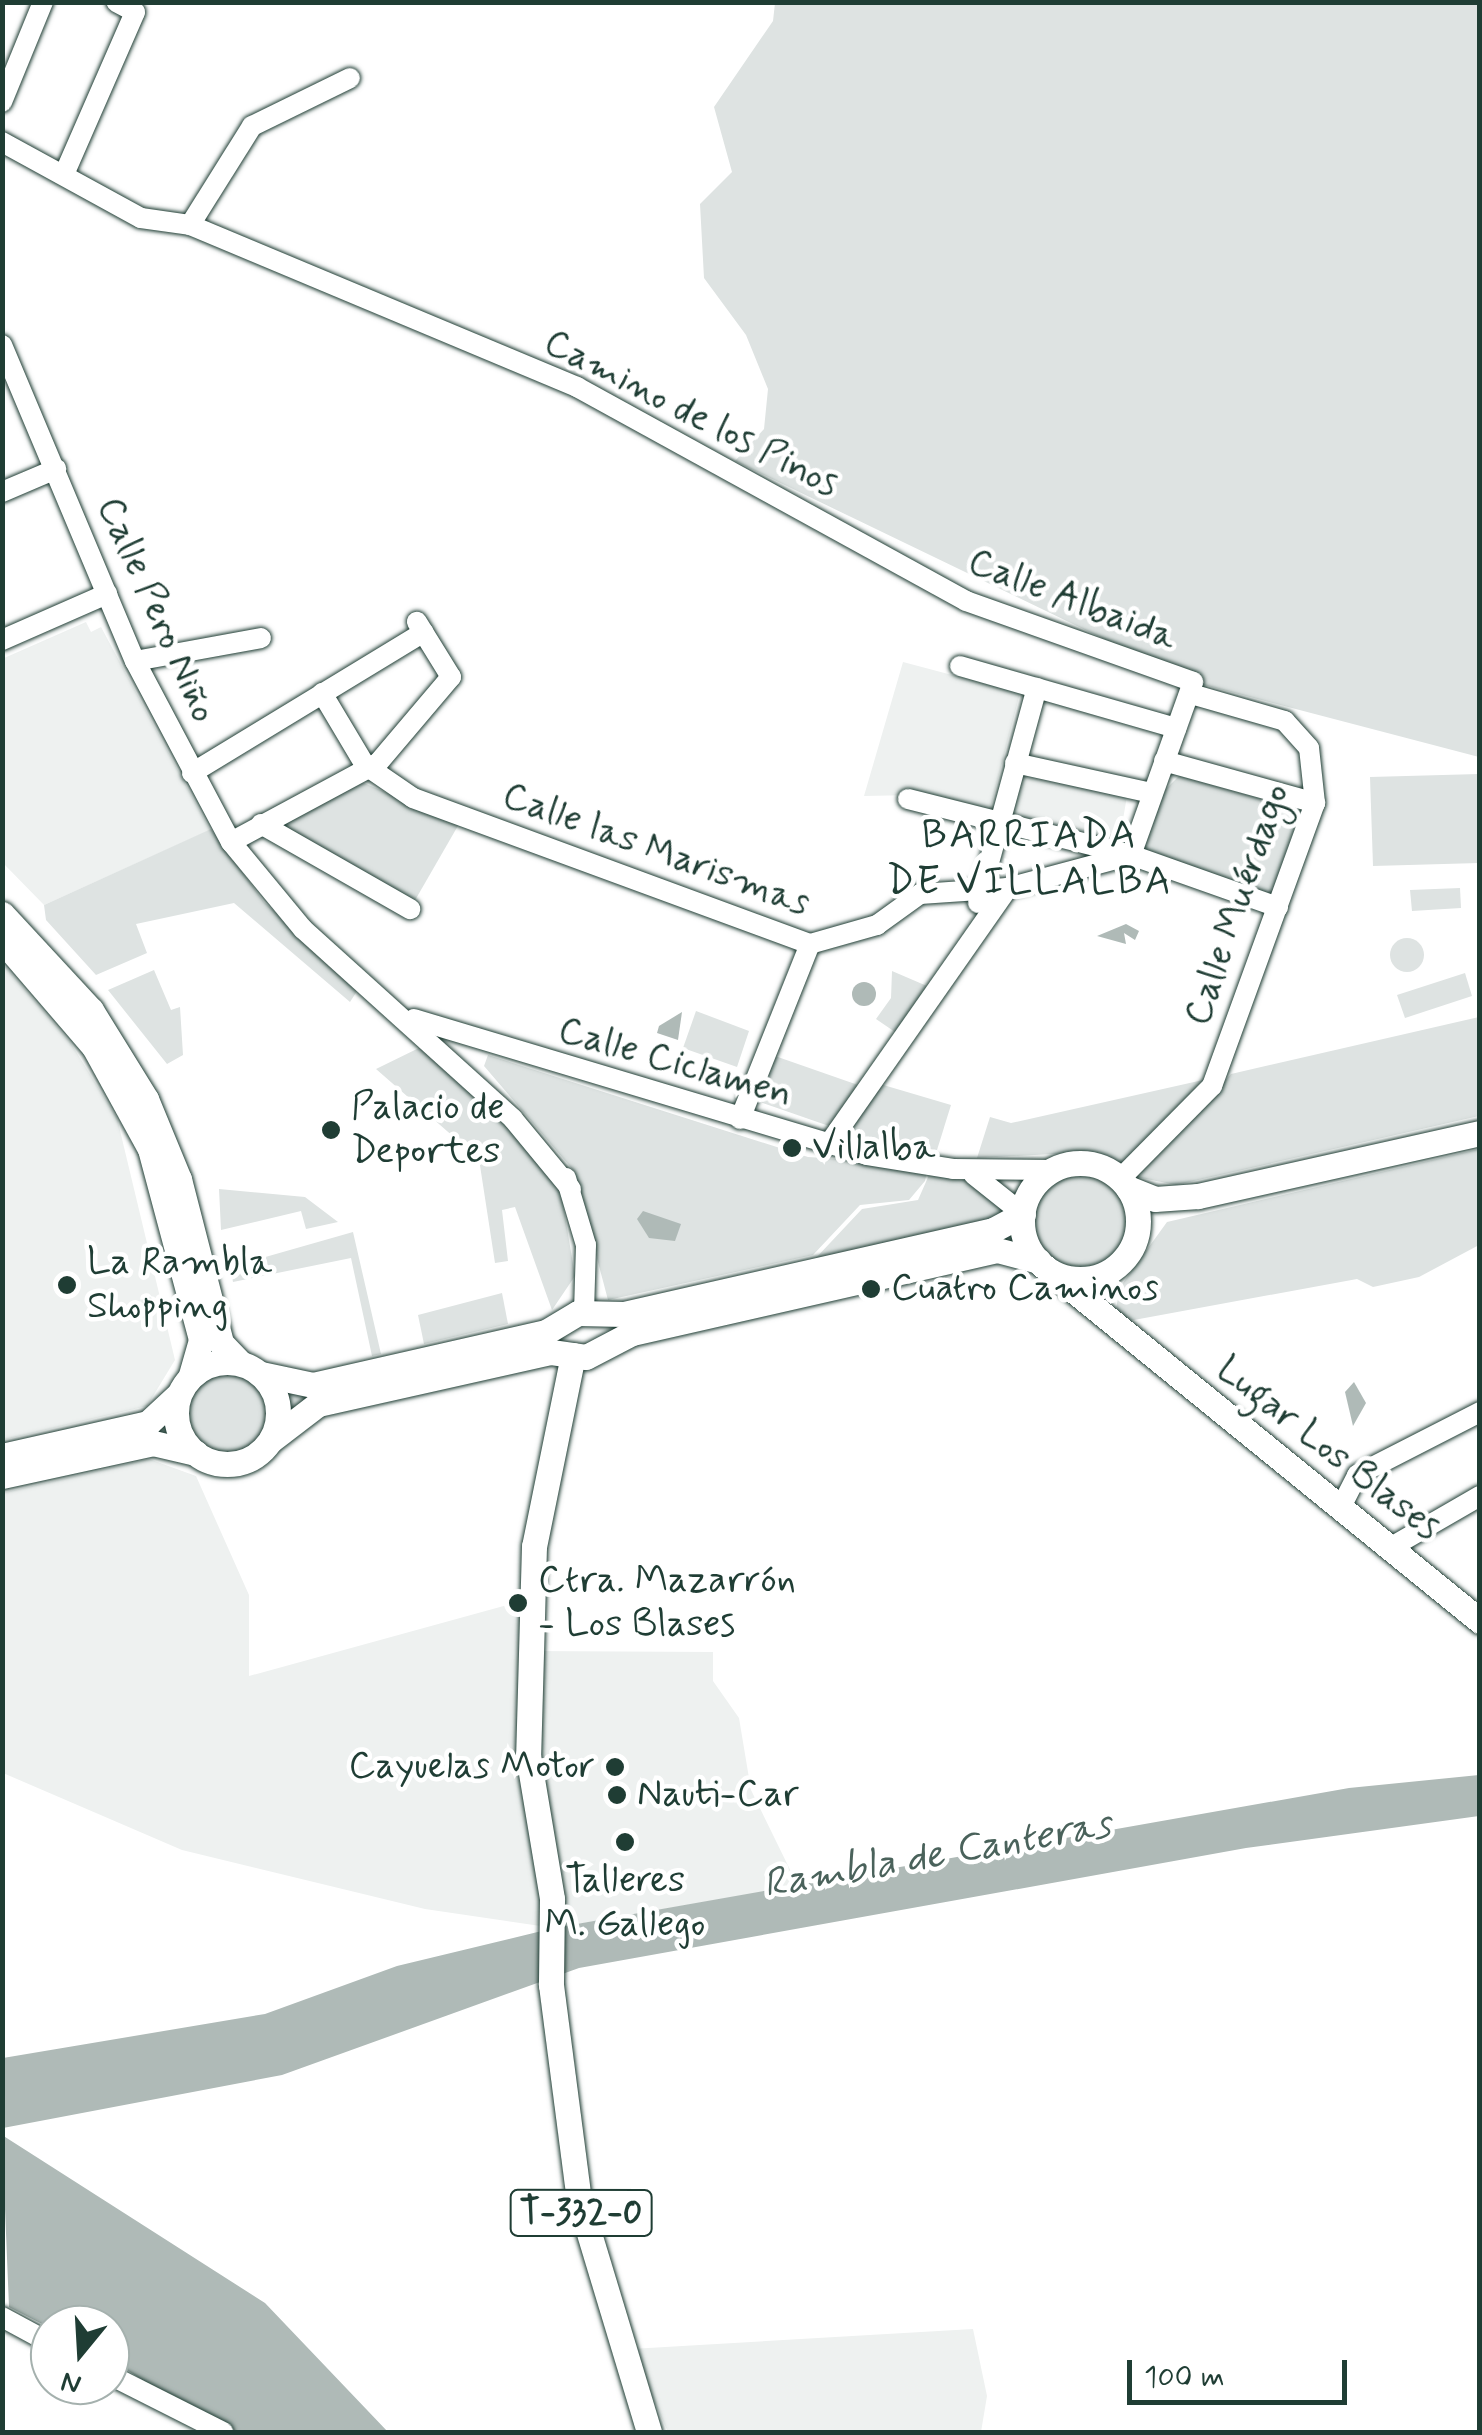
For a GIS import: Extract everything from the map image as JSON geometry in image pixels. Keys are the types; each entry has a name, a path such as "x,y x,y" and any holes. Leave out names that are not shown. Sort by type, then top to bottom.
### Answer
{"main road":[{"path":"2,914 91,1010 146,1099 185,1200 220,1343 250,1369 278,1405 271,1440"},
{"path":"2,940 94,1047 150,1149 201,1340 185,1385 178,1428 198,1455"},
{"path":"2,1476 153,1442 243,1462 318,1404 551,1352 573,1355 600,1349 632,1333 997,1250 1040,1262 1076,1278 1113,1269 1159,1211 1198,1196 1480,1133"},
{"path":"2,1456 148,1423 185,1385 250,1369 301,1387 580,1317 920,1247 1023,1214 1054,1170 1088,1164 1155,1199 1198,1196"},
{"path":"1124,1184 1136,1237"},
{"path":"1023,1214 1040,1262"},
{"name":"Lugar Los Blases","path":"1040,1262 1126,1340 1395,1545 1480,1621"},
{"name":"Lugar Los Blases","path":"1113,1269 1104,1310 1126,1340"},
{"path":"580,1317 605,1331 600,1349"},
{"path":"573,1355 580,1317"},
{"name":"T-332-0","path":"573,1355 529,1599 528,1755 554,1928 551,1984 578,2200 649,2432"}],"street":[{"path":"2,102 43,2"},
{"path":"66,170 135,12 116,2"},
{"path":"190,225 252,126 350,78"},
{"name":"Camino de los Pinos","path":"2,142 66,170 141,218 190,225 303,278 577,387 929,580"},
{"name":"Calle Pero Niño","path":"2,345 136,661 231,842 269,890 356,978 514,1119 570,1188"},
{"path":"2,492 56,469"},
{"name":"Calle Albaida","path":"929,580 1192,688"},
{"path":"2,640 106,594"},
{"path":"192,773 421,627 451,677 378,764 365,765 231,842"},
{"path":"136,661 260,638"},
{"path":"960,666 1176,728"},
{"path":"966,948 1037,688"},
{"path":"1131,855 1147,792 1164,761 1192,688"},
{"name":"Calle Muérdago","path":"1124,1184 1212,1086 1315,804 1309,748 1285,720 1192,688"},
{"path":"322,693 365,765"},
{"path":"1164,761 1315,804"},
{"path":"1014,763 1147,792"},
{"name":"Calle las Marismas","path":"365,765 435,807 810,944 878,925 920,894 1008,888 1131,855"},
{"path":"908,799 997,825 1131,855 1278,907"},
{"path":"262,824 410,909"},
{"path":"828,1145 1008,888"},
{"name":"Calle Pero Niño","path":"269,890 436,1029 544,1138 570,1188 586,1244 580,1317"},
{"path":"740,1118 810,944"},
{"path":"356,978 436,1029"},
{"name":"Calle Ciclamen","path":"436,1029 828,1145 953,1169 998,1186 1023,1214"},
{"path":"476,1068 474,1056 488,1044"},
{"name":"Calle Ciclamen","path":"953,1169 1054,1170"},
{"path":"1342,1504 1356,1475 1480,1412"},
{"path":"1395,1545 1480,1496"},
{"path":"2,2318 30,2333"},
{"path":"130,2385 224,2432"}],"shaded area":[{"path":"775,3 1479,3 1479,757 1193,682 735,461 764,429 768,389 746,335 704,278 700,204 732,172 714,107 773,21"},
{"path":"86,622 91,632 101,627 210,830 44,905 3,863 2,659"},
{"path":"903,662 1020,693 989,814 914,795 864,796"},
{"path":"1479,774 1479,863 1373,866 1370,777"},
{"path":"1020,776 1127,796 1120,837 1008,818"},
{"path":"1179,776 1301,810 1271,894 1143,850 1156,799"},
{"path":"357,780 459,824 410,909 267,832"},
{"path":"211,829 264,902 359,988 350,1002 234,903 136,924 147,953 96,975 46,920 44,905"},
{"path":"1460,888 1461,908 1412,911 1410,890"},
{"path":"1126,924 1139,931 1135,940 1124,933 1126,944 1097,936"},
{"path":"1407,938 1419,943 1424,955 1419,967 1407,972 1395,967 1390,955 1395,943"},
{"name":"La Rambla Shopping","path":"3,964 70,1042 117,1118 175,1360 147,1406 3,1440"},
{"path":"154,970 171,1010 180,1007 183,1055 167,1064 108,990"},
{"path":"892,971 927,986 895,1032 876,1019 891,998"},
{"path":"1465,973 1472,996 1405,1018 1397,995"},
{"path":"864,982 873,985 873,1003 864,1006 855,1003 852,994 855,985"},
{"path":"696,1011 749,1031 737,1067 683,1048"},
{"path":"682,1012 678,1040 657,1033 659,1026"},
{"path":"1479,1017 1479,1116 1176,1185 1137,1177 1231,1074"},
{"path":"423,1046 510,1122 561,1192 575,1276 552,1310 515,1207 502,1210 508,1261 495,1263 479,1159 376,1069"},
{"path":"488,1055 808,1157 928,1165 925,1181 909,1200 860,1205 813,1255 608,1300 574,1171 484,1066"},
{"path":"775,1056 858,1085 829,1126 757,1101"},
{"path":"1203,1080 1122,1164 1090,1152 977,1158 990,1117 1011,1123"},
{"path":"880,1084 951,1105 937,1150 843,1135"},
{"path":"1479,1149 1479,1245 1419,1277 1373,1287 1357,1279 1123,1322 1116,1309 1120,1287 1167,1222"},
{"path":"933,1166 1016,1203 1062,1166 1097,1166 1136,1203 1134,1244 1113,1269 1086,1279 1031,1255 814,1260 862,1209 918,1200"},
{"path":"219,1189 305,1197 338,1222 306,1229 301,1211 221,1230"},
{"path":"643,1211 681,1224 675,1241 649,1238 637,1219"},
{"path":"353,1232 381,1354 372,1356 351,1258 233,1282 230,1267"},
{"path":"502,1293 508,1324 424,1344 418,1315"},
{"path":"230,1362 301,1387 318,1404 238,1463 165,1442 148,1423 203,1368"},
{"path":"1354,1382 1366,1403 1353,1426 1345,1392"},
{"path":"149,1459 196,1476 249,1595 249,1676 529,1599 528,1651 713,1652 713,1681 739,1718 751,1790 798,1886 554,1928 425,1909 182,1850 3,1773 2,1493"},
{"path":"1479,1775 1479,1816 1246,1848 579,1968 282,2075 3,2128 3,2058 265,2014 397,1966 554,1928 1349,1788"},
{"path":"2,2135 265,2303 388,2432 223,2432 130,2372 130,2305 30,2305 30,2318 9,2307"},
{"path":"973,2329 987,2396 981,2432 668,2432 631,2349"}],"place":[{"name":"Palacio de Deportes","path":"331,1130"},
{"name":"Villalba","path":"792,1148"},
{"name":"La Rambla Shopping","path":"67,1285"},
{"name":"Cuatro Caminos","path":"871,1289"},
{"name":"Ctra. Mazarrón - Los Blases","path":"518,1603"},
{"name":"Cayuelas Motor","path":"615,1767"},
{"name":"Nauti-Car","path":"617,1795"},
{"name":"Talleres M. Gallego","path":"625,1842"}],"district":[{"name":"BARRIADA DE VILLALBA","path":"1030,859"}],"water label":[{"name":"Rambla de Canteras","path":"937,1855"}]}
